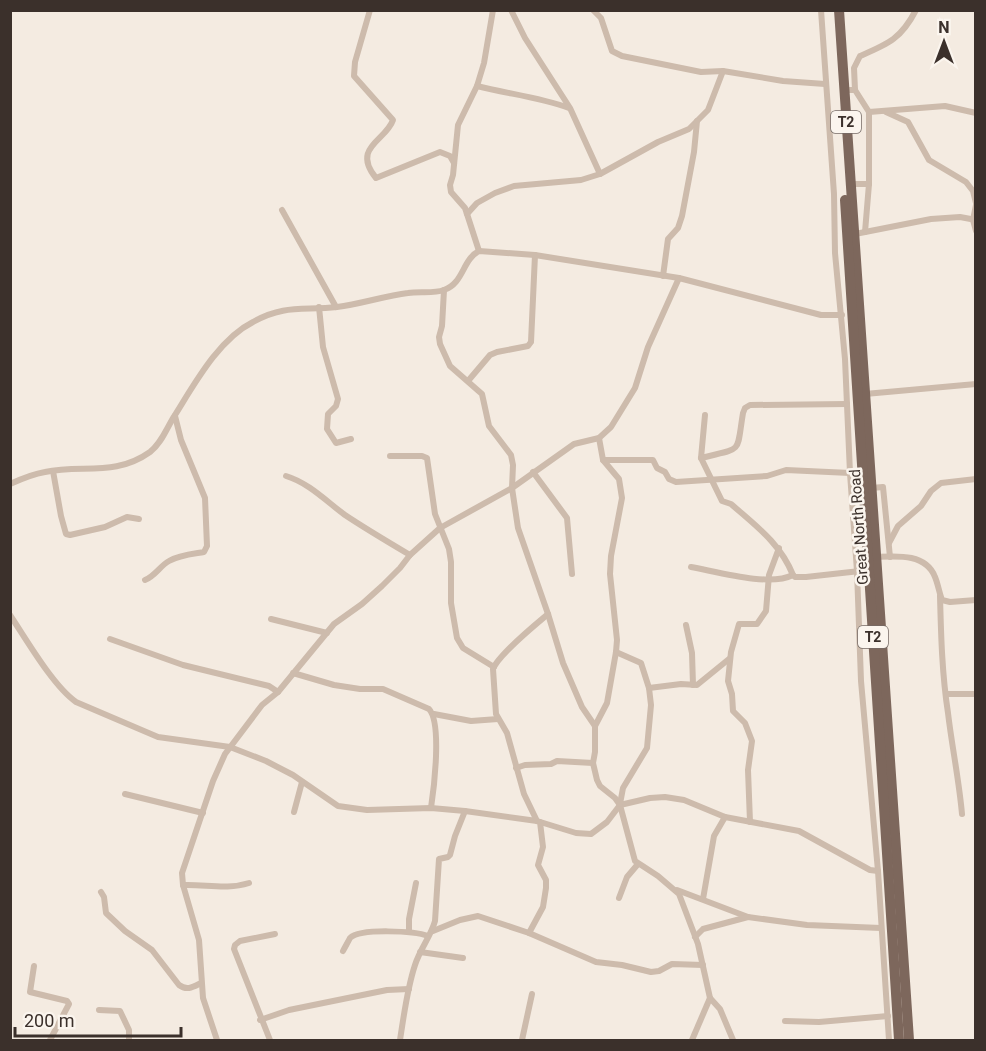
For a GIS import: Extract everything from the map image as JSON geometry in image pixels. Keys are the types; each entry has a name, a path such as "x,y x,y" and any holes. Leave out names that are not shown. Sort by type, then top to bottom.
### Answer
{"main road":[{"name":"Great North Road","path":"832,10 863,571 899,1041"},
{"name":"Great North Road","path":"839,10 850,90 851,184 860,233 865,394 909,1041"}],"street":[{"path":"370,10 355,62 354,76 393,120 370,148 368,160 373,174 376,178 440,152 450,156 454,163"},
{"path":"479,250 465,207 451,192 458,125 477,87 489,39 493,10"},
{"path":"510,10 570,108 600,174"},
{"path":"593,10 601,18 614,53 641,61 701,72 723,71 783,81 825,84"},
{"path":"822,10 850,473 863,571 861,681 879,872 889,1041"},
{"path":"916,10 902,32 888,44 860,56 854,68 850,90 869,112 869,184 860,233 931,219 960,217 974,220"},
{"path":"468,214 477,203 514,186 581,180 600,174 658,142 689,129 708,110 723,71"},
{"path":"477,87 536,98 570,108"},
{"path":"869,112 945,106 975,113"},
{"path":"886,112 908,122 929,160 966,182 973,191 975,231"},
{"path":"663,276 668,239 678,228 682,216 697,121"},
{"path":"851,184 869,184"},
{"path":"282,210 336,307"},
{"path":"10,484 53,471 101,470 122,466 141,458 158,445 175,415 218,351 236,333 267,315 293,309 336,307 395,295 444,290 453,285 461,276 469,259 479,250 535,255 679,278 821,315 842,315"},
{"path":"468,381 490,355 528,346 531,342 535,255"},
{"path":"217,1041 203,998 199,940 183,885 182,873 213,781 230,747 262,705 278,692 342,617 362,604 440,528 512,488 574,444 599,438 611,427 634,388 648,347 679,278"},
{"path":"444,290 440,344 450,366 482,394 489,426 511,456 512,488 518,528 563,663 582,707 595,726"},
{"path":"319,308 322,347 338,399 336,406 328,414 327,429 336,443 351,439"},
{"path":"865,394 975,384"},
{"path":"701,458 735,450 739,445 743,413 750,405 847,404"},
{"path":"145,580 154,576 169,561 204,552 207,546 206,498 181,440 175,415"},
{"path":"705,415 701,458 722,501 731,504 779,548 795,577 863,571"},
{"path":"599,438 603,460 619,479 622,498 610,574 617,640 616,652 607,703 595,726 596,752 593,764 600,786 620,805 633,858 638,864 677,890 748,917 807,925 881,928"},
{"path":"390,456 427,458 435,514 449,549 452,609 459,643 467,651 494,667"},
{"path":"603,460 651,460 655,462 657,468 665,472 669,479 676,482 767,476 786,470 850,473"},
{"path":"53,471 66,534 105,527 127,517 139,519"},
{"path":"533,472 567,518 572,574"},
{"path":"286,476 309,487 346,516 410,555"},
{"path":"889,543 898,526 921,506 931,491 941,483 975,479"},
{"path":"871,488 883,487 890,556"},
{"path":"750,822 748,762 753,744 745,723 733,711 732,694 728,681 730,658 739,624 757,624 764,615 768,606 769,579 779,548"},
{"path":"876,557 907,556 925,564 936,577 940,596 946,693 962,814"},
{"path":"691,567 753,579 787,578 793,575"},
{"path":"940,596 945,602 950,603 975,600"},
{"path":"529,933 543,907 546,880 538,865 543,846 539,822 524,794 507,732 495,711 494,667 523,635 548,614"},
{"path":"10,615 67,696 76,702 158,737 230,747 266,761 338,806 368,810 431,808 465,811 539,822 576,833 591,834 607,822 620,805 623,788 647,748 651,705 650,688 641,663 616,652"},
{"path":"271,619 327,633"},
{"path":"686,626 692,652 693,685"},
{"path":"110,639 183,665 269,686 278,692"},
{"path":"650,688 700,684 730,658"},
{"path":"293,674 334,685 360,689 383,689 426,707 434,714 471,721 498,719"},
{"path":"946,693 975,694"},
{"path":"431,808 436,765 434,714"},
{"path":"516,768 525,765 551,764 557,761 593,764"},
{"path":"294,812 302,782"},
{"path":"125,794 203,813"},
{"path":"620,805 650,798 675,798 726,817 799,831 870,870 879,872"},
{"path":"400,1041 409,989 420,952 435,921 439,859 450,855 465,811"},
{"path":"703,899 714,836 726,817"},
{"path":"619,898 627,877 638,864"},
{"path":"183,885 198,884 218,887 249,883"},
{"path":"409,932 409,919 416,883"},
{"path":"677,890 695,938 710,998 720,1009 733,1041"},
{"path":"101,892 106,913 125,931 152,950 183,989 189,989 201,983"},
{"path":"343,951 351,938 359,933 430,933 460,920 478,916 529,933 596,962 622,964 651,972 659,971 672,964 703,965"},
{"path":"695,938 703,928 748,917"},
{"path":"270,1041 260,1020 234,945 240,941 275,934"},
{"path":"420,952 463,958"},
{"path":"34,966 30,992 67,1001 69,1004 50,1041"},
{"path":"260,1020 289,1010 387,990 409,989"},
{"path":"522,1041 532,994"},
{"path":"692,1041 710,998"},
{"path":"99,1010 120,1011 129,1030 129,1041"},
{"path":"785,1021 819,1022 888,1016"}]}
